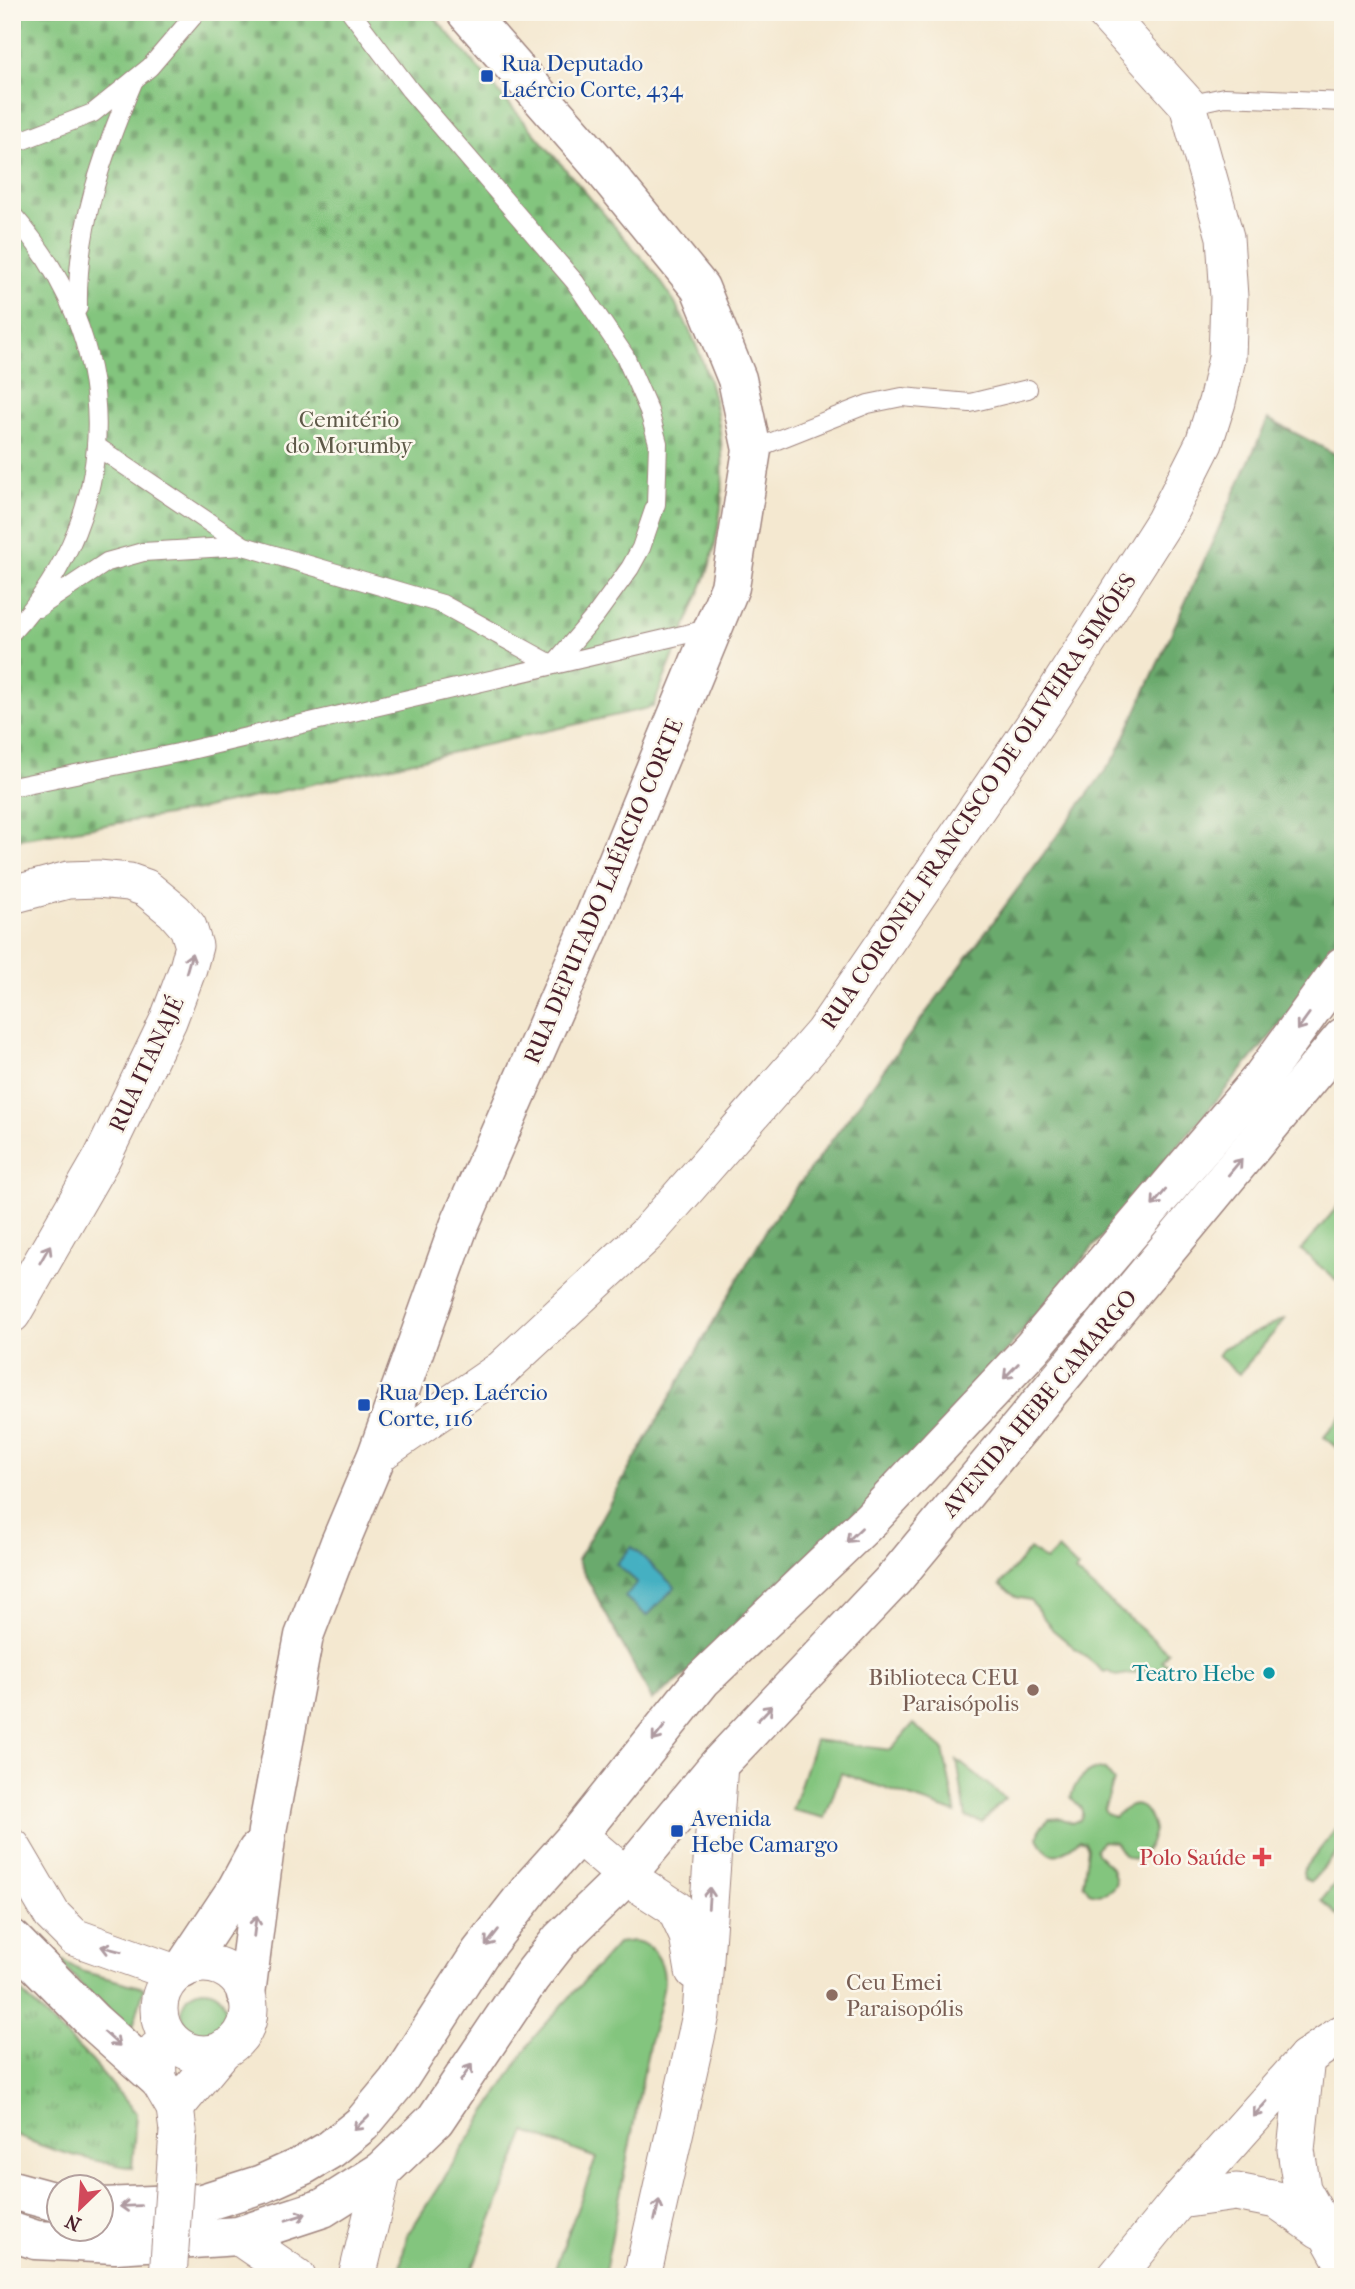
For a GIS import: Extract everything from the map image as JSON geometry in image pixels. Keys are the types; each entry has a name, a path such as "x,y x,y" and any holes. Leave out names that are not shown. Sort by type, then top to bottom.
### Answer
{"main road":[{"name":"RUA DEPUTADO LAÉRCIO CORTE","path":"246,1994 267,1831 304,1636 377,1455 459,1226 591,925 730,587 752,450 737,379 700,288 598,163 466,12"},
{"name":"AVENIDA HEBE CAMARGO","path":"116,2206 202,2203 262,2184 331,2149 362,2124 397,2082 480,1953 702,1680 870,1518 1032,1348 1263,1076 1343,966"},
{"name":"AVENIDA HEBE CAMARGO","path":"12,2232 36,2240 114,2244 238,2236 323,2208 383,2170 435,2120 531,1977 560,1940 626,1876 719,1763 895,1578 1343,1037"},
{"name":"RUA DEPUTADO LAÉRCIO CORTE","path":"179,1971 237,1888 267,1831"},
{"path":"12,1939 94,2022 170,2106"},
{"path":"12,2190 46,2199"}],"street":[{"name":"RUA CORONEL FRANCISCO DE OLIVEIRA SIMÕES","path":"377,1455 502,1369 646,1235 822,1033 1045,709 1164,522 1204,443 1227,358 1229,298 1226,237 1188,105 1104,12"},
{"name":"RUA ITANAJÉ","path":"12,895 68,880 129,882 146,888 174,911 188,927 194,946 168,1021 102,1158 12,1314"},
{"path":"642,2277 701,2015 719,1763"},
{"path":"578,1835 626,1876 674,1908 688,1936 701,2015"},
{"path":"12,1847 52,1914 74,1937 179,1971"},
{"path":"168,2277 170,2106 157,2057 159,2005 162,1990 179,1971 198,1964 227,1970 239,1980 246,1994 247,2022 240,2035 170,2106"},
{"path":"160,2020 166,2034 189,2051 203,2053 225,2048"},
{"path":"1116,2277 1179,2200 1306,2058 1343,2033"},
{"path":"1306,2058 1296,2150 1302,2189 1336,2250"},
{"path":"357,2277 383,2170"},
{"path":"1179,2200 1236,2192 1277,2200 1336,2250"},
{"path":"238,2236 297,2277"}],"lane":[{"path":"12,142 93,113 150,67 197,12"},
{"path":"351,12 410,90 575,282 625,356 649,411 658,443 657,480 656,504 645,537 630,568 595,616 553,665"},
{"path":"78,319 79,266 87,214 105,153 134,80"},
{"path":"1188,105 1224,97 1343,102"},
{"path":"12,214 54,267 78,319 93,372 97,409 96,446 82,518 51,584 12,632"},
{"path":"752,450 868,404 902,397 970,403 1028,389"},
{"path":"96,446 244,546 442,604 553,665"},
{"path":"29,614 107,562 143,552 244,546"},
{"path":"12,787 178,753 712,628"}],"green space":[{"name":"Cemitério do Morumby","path":"12,12 430,12 654,272 676,305 707,375 722,449 719,525 706,577 653,707 193,811 12,840"},
{"path":"1268,419 1343,458 1343,950 1024,1329 828,1570 652,1700 577,1560 769,1225 1116,756"},
{"path":"1343,1200 1343,1286 1301,1250"},
{"path":"1286,1318 1239,1374 1218,1356 1223,1348"},
{"path":"1343,1414 1343,1453 1324,1437"},
{"path":"1030,1549 1046,1561 1058,1549 1078,1568 1075,1572 1168,1652 1162,1661 1170,1667 1116,1676 1104,1672 1053,1630 1030,1600 1016,1597 1000,1585"},
{"path":"913,1724 943,1749 956,1813 841,1773 825,1818 792,1810 815,1740 891,1750"},
{"path":"957,1760 1005,1798 982,1822 966,1817"},
{"path":"1096,1769 1105,1770 1114,1781 1104,1809 1106,1814 1114,1817 1128,1807 1139,1806 1148,1813 1154,1830 1145,1852 1136,1858 1125,1856 1115,1842 1102,1841 1096,1849 1097,1854 1112,1868 1116,1882 1105,1893 1097,1894 1089,1892 1083,1883 1088,1848 1085,1842 1079,1840 1062,1853 1052,1854 1038,1838 1040,1828 1049,1819 1060,1818 1073,1823 1080,1820 1082,1810 1071,1797 1080,1780"},
{"path":"1343,1820 1343,1846 1311,1882 1304,1878 1303,1871"},
{"path":"1343,1873 1343,1920 1322,1900"},
{"path":"633,1941 646,1945 659,1958 664,1985 648,2051 604,2277 552,2277 596,2158 526,2132 469,2277 398,2277 407,2236 534,2037 618,1943"},
{"path":"55,1956 81,1971 144,1988 132,2031 92,1997"},
{"path":"12,1983 92,2061 136,2113 132,2168 56,2150 12,2133"},
{"path":"204,1990 213,1991 220,1996 225,2003 225,2021 220,2028 213,2033 204,2034 195,2033 188,2028 183,2021 182,2012 183,2003 188,1996 195,1991"}],"water":[{"path":"632,1547 675,1587 647,1616 625,1597 637,1582 616,1564"}],"place":[{"name":"Rua Deputado Laércio Corte, 434","path":"487,76"},
{"name":"Rua Dep. Laércio Corte, 116","path":"364,1405"},
{"name":"Teatro Hebe","path":"1269,1673"},
{"name":"Biblioteca CEU Paraisópolis","path":"1033,1690"},
{"name":"Avenida Hebe Camargo","path":"677,1831"},
{"name":"Polo Saúde","path":"1262,1857"},
{"name":"Ceu Emei Paraisopólis","path":"832,1995"}]}
